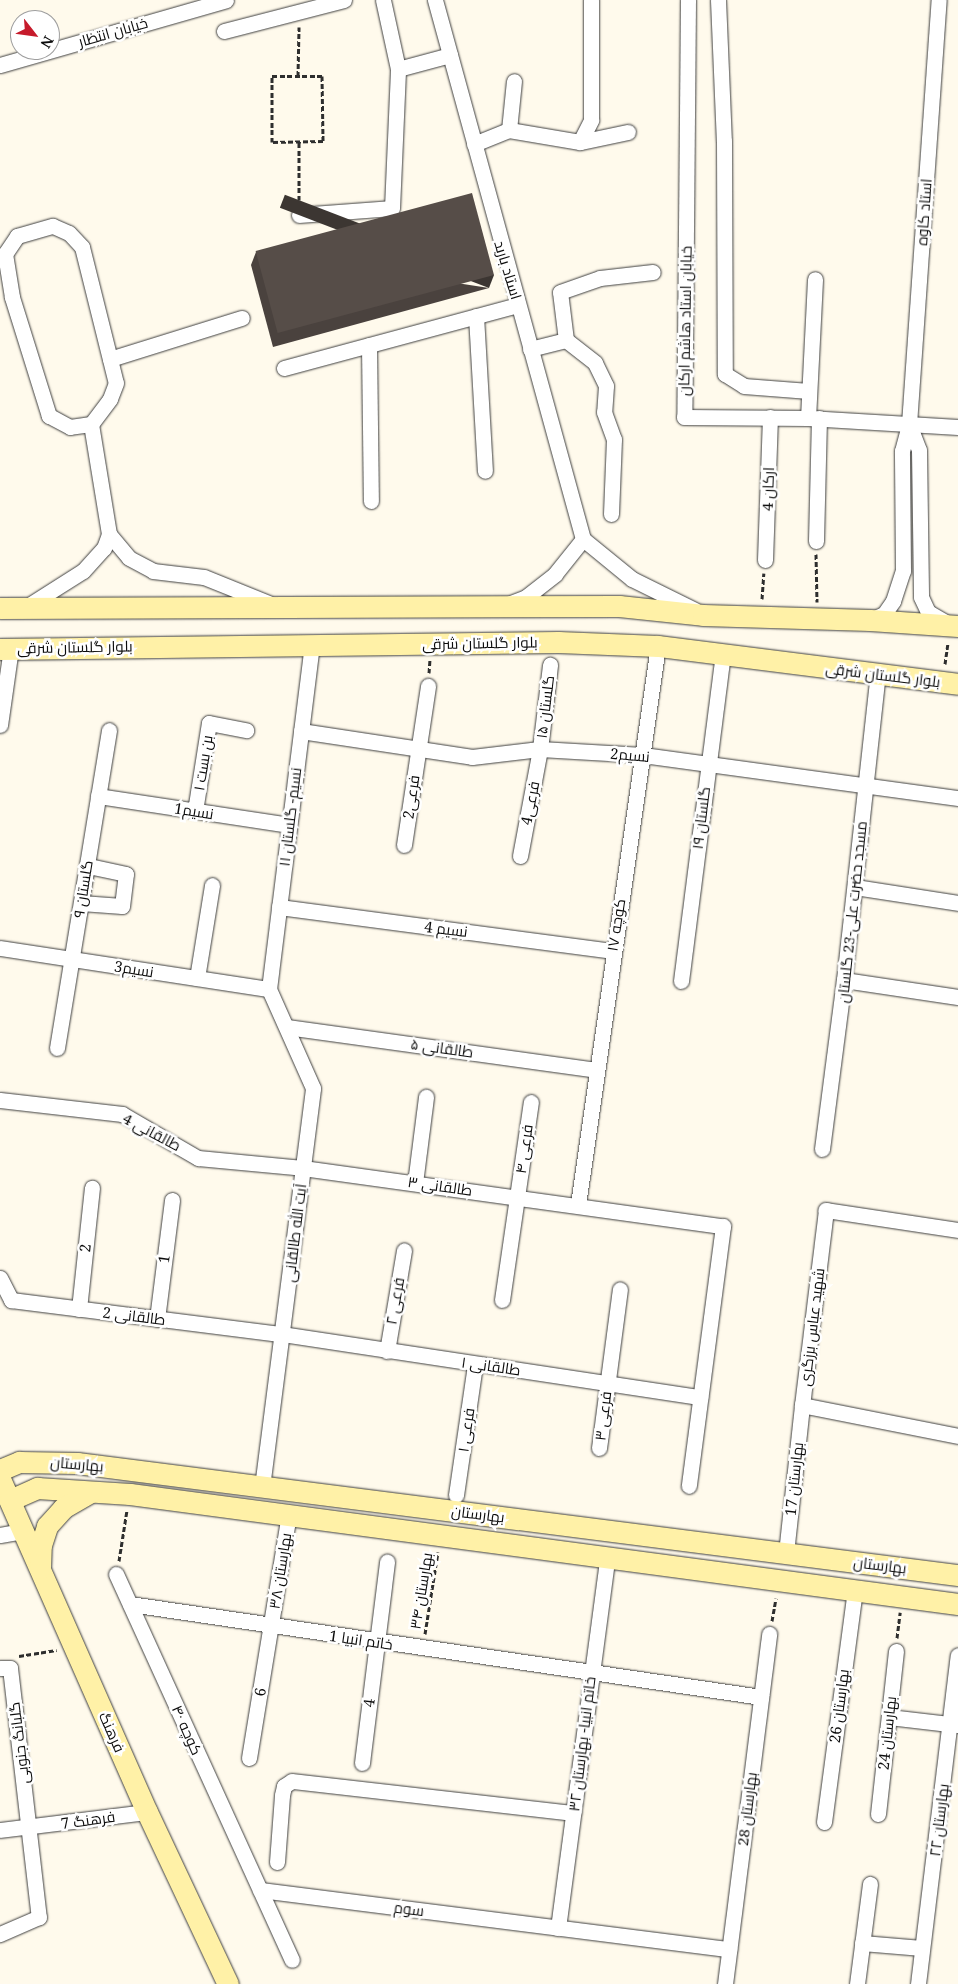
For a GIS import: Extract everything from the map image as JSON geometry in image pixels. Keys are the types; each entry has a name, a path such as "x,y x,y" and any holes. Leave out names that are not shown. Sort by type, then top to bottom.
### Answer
{"street":[{"name":"خیابان انتظار","path":"0,65 226,0"},
{"path":"224,31 344,0"},
{"path":"299,215 392,208 398,69 383,0"},
{"name":"استاد باربد","path":"435,0 583,539"},
{"path":"580,142 592,120 591,0"},
{"name":"خیابان استاد هاشم ارکان","path":"688,0 684,417 813,418 958,427"},
{"path":"718,0 724,141 725,374 744,386 809,391"},
{"name":"استاد کاوه","path":"870,620 884,614 893,601 903,571 902,450 909,424 939,0"},
{"path":"398,69 450,55"},
{"path":"509,130 514,81"},
{"path":"474,144 509,130 580,142 628,132"},
{"path":"91,424 70,426 49,416 6,298 5,254 17,236 54,226 69,232 82,247 116,383 110,399 91,424 109,534 129,558 152,571 204,577 279,607"},
{"path":"611,514 614,439 604,412 606,386 595,363 566,340 560,292 600,278 653,272"},
{"path":"815,279 809,391 813,418 816,541"},
{"path":"284,368 518,305"},
{"path":"476,316 485,471"},
{"path":"110,359 242,318"},
{"path":"530,348 566,340"},
{"path":"369,345 371,501"},
{"name":"ارکان 4","path":"765,560 770,418"},
{"name":"استاد کاوه","path":"909,424 918,450 921,597 928,612 954,626"},
{"path":"25,608 96,560 109,534"},
{"path":"501,607 526,597 555,574 583,539 632,579 703,615"},
{"path":"0,608 619,606 703,615 870,620 954,626"},
{"name":"بلوار گلستان شرقی","path":"6,648 558,642 658,646 950,683"},
{"name":"نسیم- گلستان ۱۱","path":"268,989 312,644"},
{"name":"کوچه ۱۷","path":"578,1205 612,951 644,755 658,646"},
{"path":"0,725 6,648"},
{"name":"گلستان ۱۹","path":"681,981 723,654"},
{"name":"گلستان ۱۵","path":"540,749 550,665"},
{"name":"مسجد حضرت علی-23 گلستان","path":"822,1149 855,887 878,674"},
{"name":"فرعی2","path":"404,845 428,686"},
{"name":"بن بست ۱","path":"195,811 209,723 246,730"},
{"name":"گلستان ۹","path":"57,1048 109,730"},
{"name":"نسیم2","path":"301,731 472,757 540,749 644,755 708,766 958,798"},
{"name":"فرعی4","path":"520,856 540,749"},
{"name":"نسیم1","path":"98,796 289,825"},
{"path":"81,903 122,906 126,874 86,866"},
{"path":"197,978 212,885"},
{"path":"855,887 958,903"},
{"name":"نسیم 4","path":"279,908 612,951"},
{"name":"نسیم3","path":"0,948 268,989"},
{"path":"844,980 958,997"},
{"name":"آیت الله طالقانی","path":"262,1487 313,1088 287,1027 268,989"},
{"name":"طالقانی ۵","path":"287,1027 596,1070"},
{"path":"415,1183 426,1097"},
{"name":"طالقانی 4","path":"0,1100 122,1114 198,1158 303,1168"},
{"name":"فرعی ۴","path":"502,1300 531,1102"},
{"name":"طالقانی ۳","path":"303,1168 723,1226 700,1397"},
{"name":"2","path":"79,1309 92,1188"},
{"name":"1","path":"157,1319 172,1200"},
{"name":"شهید عباس برزگری","path":"958,1230 826,1210 802,1405 958,1436"},
{"name":"فرعی ۲","path":"387,1351 404,1250"},
{"name":"طالقانی 2","path":"0,1278 11,1300 282,1334"},
{"path":"607,1383 620,1289"},
{"name":"طالقانی ۱","path":"282,1334 700,1397"},
{"name":"فرعی ۱","path":"456,1495 475,1364"},
{"name":"فرعی ۳","path":"600,1448 607,1383"},
{"path":"689,1486 700,1397"},
{"name":"بهارستان 17","path":"786,1553 802,1405"},
{"name":"بهارستان","path":"0,1470 18,1462 78,1463 958,1575"},
{"name":"فرهنگ","path":"0,1479 147,1812 228,1984"},
{"path":"259,1511 262,1487"},
{"name":"بهارستان","path":"10,1500 37,1488 130,1494 607,1560 780,1580 958,1604"},
{"path":"40,1568 41,1545 48,1526 63,1508 93,1491"},
{"name":"بهارستان ۳۸","path":"271,1626 289,1515"},
{"path":"607,1560 610,1531"},
{"path":"0,1535 23,1532"},
{"name":"خاتم انبیا- بهارستان ۳۲","path":"558,1928 607,1560"},
{"name":"4","path":"362,1764 387,1562"},
{"name":"کوچه ۴۰","path":"116,1574 292,1960"},
{"name":"بهارستان 26","path":"824,1822 855,1590"},
{"name":"خاتم انبیا 1","path":"130,1604 423,1649 761,1697"},
{"name":"6","path":"249,1758 271,1626"},
{"name":"بهارستان 28","path":"725,1984 769,1634"},
{"name":"بهارستان 24","path":"878,1814 896,1651"},
{"name":"بهارستان ۲۲","path":"919,1984 922,1948 954,1724 958,1655"},
{"name":"گلبانگ جنوبی","path":"0,1934 39,1917 29,1827 5,1668"},
{"path":"889,1718 954,1724"},
{"path":"277,1862 282,1795 284,1786 292,1781 573,1813"},
{"name":"فرهنگ 7","path":"0,1830 147,1812"},
{"path":"857,1984 870,1884"},
{"name":"سوم","path":"260,1890 729,1949"},
{"path":"862,1943 922,1948"}],"path":[{"path":"298,76 300,12"},
{"path":"272,76 322,76 323,141 299,141 272,142 272,76"},
{"path":"299,141 299,215"},
{"path":"816,541 817,618"},
{"path":"760,617 765,560"},
{"path":"950,683 954,626"},
{"path":"428,686 431,643"},
{"path":"116,1574 130,1494"},
{"name":"بهارستان ۳۴","path":"423,1649 440,1536"},
{"path":"769,1634 780,1580"},
{"path":"896,1651 902,1596"},
{"path":"5,1668 16,1656 74,1647"}],"building":[{"path":"472,193 494,275 278,333 256,251"}]}
